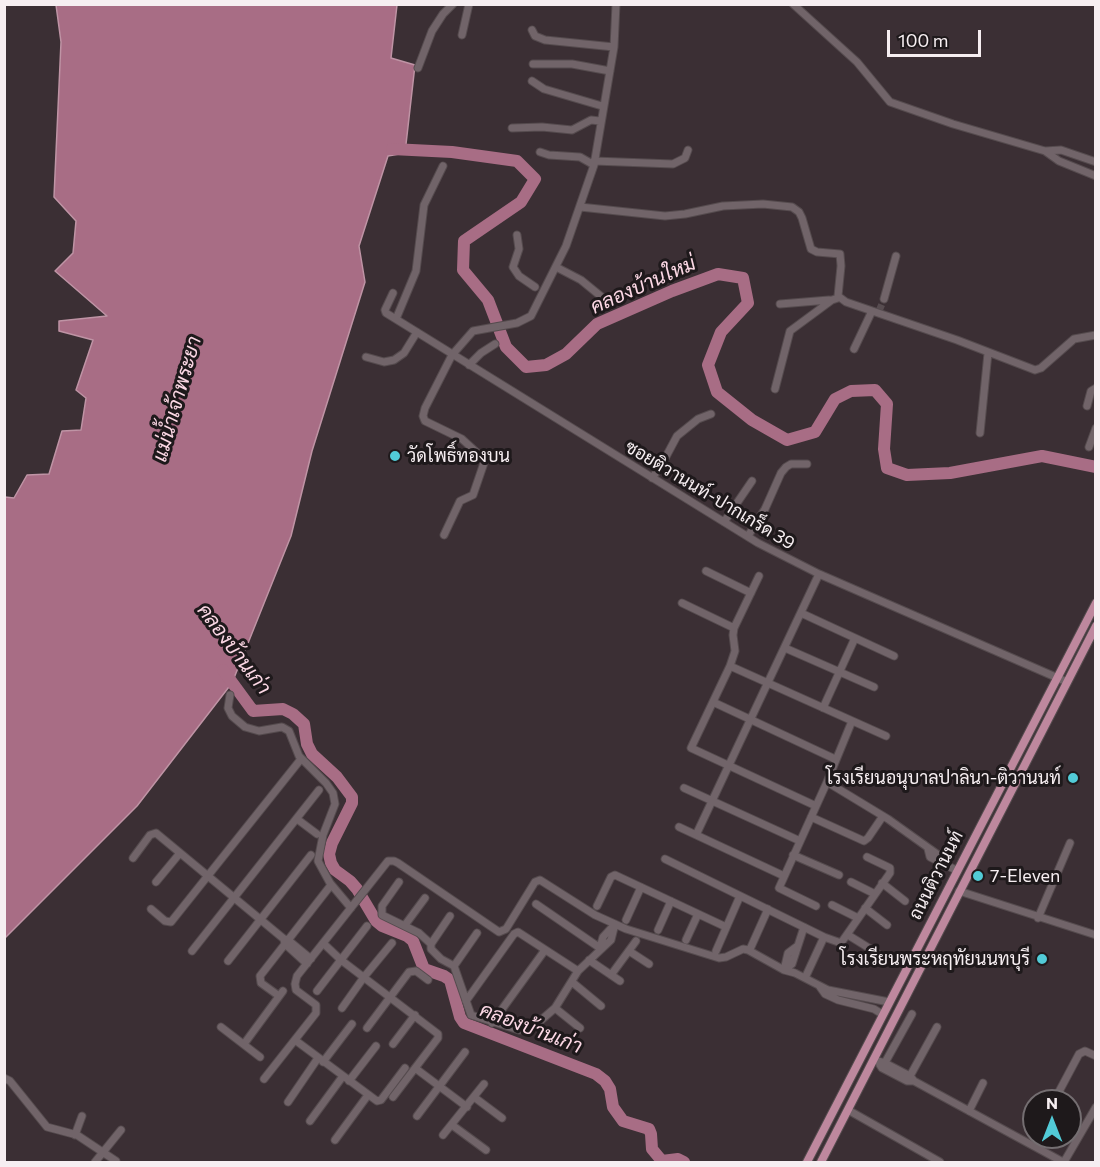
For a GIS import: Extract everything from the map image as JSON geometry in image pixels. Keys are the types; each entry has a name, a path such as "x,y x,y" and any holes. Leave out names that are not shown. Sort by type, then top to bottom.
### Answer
{"main road":[{"name":"ถนนติวานนท์","path":"807,1162 1095,603"},
{"name":"ถนนติวานนท์","path":"821,1162 848,1110 880,1063 958,891 1095,626"},
{"path":"821,1135 832,1141"}],"street":[{"path":"462,35 469,4"},
{"path":"444,535 460,501 473,495 485,462 484,458 462,439 425,421 423,416 425,408 452,355 473,332 509,325 531,316 539,289 556,267 580,207 594,163 614,47 616,4"},
{"path":"793,4 857,62 890,102 953,124 1045,150 1061,150 1095,162"},
{"path":"417,68 432,31 451,5"},
{"path":"532,30 535,36 545,40 614,47"},
{"path":"533,64 572,64 610,71"},
{"path":"532,81 544,89 603,106"},
{"path":"512,128 542,127 572,130 591,120 600,121"},
{"path":"540,152 549,155 580,157 594,163 673,164 685,158 688,150"},
{"path":"1045,150 1059,161 1095,176"},
{"path":"393,293 385,312 396,319 416,271 424,205 443,166"},
{"path":"580,207 665,216 723,206 763,204 792,207 799,212 811,249 817,252 840,254 841,266 835,299 790,331 775,389"},
{"path":"517,235 519,249 513,267 519,276 539,289"},
{"path":"884,299 896,256"},
{"path":"556,267 590,285 601,295"},
{"path":"780,304 835,299 1035,370 1041,368 1079,336 1095,335"},
{"path":"854,349 876,312"},
{"name":"ซอยติวานนท์-ปากเกร็ด 39","path":"396,319 747,536 819,574 1067,682"},
{"path":"366,357 384,362 394,360 404,353 417,332"},
{"path":"469,365 495,344"},
{"path":"980,433 988,352"},
{"path":"1087,406 1091,392 1095,388"},
{"path":"652,478 677,436 698,419 711,414"},
{"path":"1089,447 1095,428"},
{"path":"747,536 765,509 781,473 791,464 807,464"},
{"path":"724,522 752,481"},
{"path":"706,571 751,593"},
{"path":"696,836 819,574"},
{"path":"759,576 734,628 735,651 730,666 691,748 816,806"},
{"path":"682,603 734,628"},
{"path":"801,613 894,656"},
{"path":"822,708 855,638"},
{"path":"785,648 874,687"},
{"path":"730,666 886,736"},
{"path":"230,695 228,708 232,716 245,728 259,731 282,727 290,731 301,759 326,783 335,797 335,804 323,835 318,861 331,885 352,907"},
{"path":"713,702 835,759"},
{"path":"816,906 780,890 784,876 852,722"},
{"path":"151,909 165,921 171,922 301,759"},
{"path":"827,782 883,816 956,870"},
{"path":"684,788 800,841"},
{"path":"192,951 320,790"},
{"path":"811,817 864,841 883,816"},
{"path":"297,819 317,834"},
{"path":"679,827 784,876"},
{"path":"133,858 153,833 156,833 309,961"},
{"path":"1038,918 1070,843"},
{"path":"156,882 180,853"},
{"path":"228,962 311,855"},
{"path":"794,855 839,875"},
{"path":"665,859 824,937 841,943 890,873 890,868 867,857"},
{"path":"264,1079 312,1020 317,1008 313,1002 296,990 297,976 388,861 394,861 499,932 506,929 535,882 540,880 595,915 626,929 719,958 743,949 748,950 784,970 819,985 841,993 889,1002"},
{"path":"597,906 611,877 619,877 726,927"},
{"path":"399,882 381,909 382,915 405,925 431,944"},
{"path":"851,882 875,894"},
{"path":"882,883 905,901"},
{"path":"244,1044 281,994 260,979 286,941 331,885"},
{"path":"627,920 641,887"},
{"path":"958,891 1095,935"},
{"path":"716,951 740,896"},
{"path":"405,925 425,898"},
{"path":"658,930 671,901"},
{"path":"536,904 600,948"},
{"path":"832,905 858,918"},
{"path":"865,908 887,926"},
{"path":"751,947 768,909"},
{"path":"686,940 698,914"},
{"path":"450,916 431,944 431,949 441,959 454,966 471,1015 492,1023 525,1030 532,1028 555,1008 578,971 600,948 603,937 615,924"},
{"path":"317,991 367,926"},
{"path":"784,970 792,964 804,927"},
{"path":"466,1001 514,934 518,932 578,971"},
{"path":"454,966 477,933"},
{"path":"848,935 877,953"},
{"path":"805,978 824,937"},
{"path":"611,975 636,941"},
{"path":"323,943 341,960 438,1034 438,1038 393,1097"},
{"path":"342,1008 392,943"},
{"path":"492,1023 545,950"},
{"path":"629,951 649,964"},
{"path":"589,960 620,981"},
{"path":"367,1028 412,970 428,980"},
{"path":"572,982 601,1006"},
{"path":"819,985 825,994 838,1000 874,1009 882,1014"},
{"path":"555,1008 580,1028"},
{"path":"912,1014 880,1063 912,1078 969,1111 1022,1135"},
{"path":"393,1044 415,1015"},
{"path":"288,1102 352,1024"},
{"path":"221,1027 260,1057"},
{"path":"912,1078 937,1027"},
{"path":"295,1040 377,1101 381,1100 405,1068"},
{"path":"350,1081 376,1046"},
{"path":"417,1116 465,1052"},
{"path":"1060,1089 1079,1054 1085,1052 1095,1056"},
{"path":"415,1068 467,1107"},
{"path":"310,1121 343,1076"},
{"path":"4,1078 10,1081 47,1127 75,1135 116,1161"},
{"path":"969,1111 983,1083"},
{"path":"443,1135 484,1084"},
{"path":"335,1140 368,1095"},
{"path":"474,1097 501,1118"},
{"path":"1045,1149 1064,1162 1095,1107"},
{"path":"848,1110 940,1162"},
{"path":"75,1135 82,1116"},
{"path":"452,1125 486,1149"},
{"path":"95,1162 121,1130"}],"water":[{"name":"แม่น้ำเจ้าพระยา","path":"56,5 397,5 391,58 415,65 405,153 388,156 359,246 365,282 312,451 291,536 232,683 137,806 5,938 5,497 14,498 27,475 49,474 62,431 81,430 86,398 76,390 93,340 59,331 59,321 107,316 55,271 73,253 76,221 54,197 61,42"}],"waterway":[{"name":"คลองบ้านใหม่","path":"392,149 452,152 517,161 535,179 521,202 464,241 463,270 488,300 506,347 526,367 546,365 566,354 597,324 672,291 718,274 743,278 748,303 721,332 708,365 717,392 752,420 787,440 815,432 835,399 851,391 875,390 887,404 884,449 887,468 907,475 950,473 1042,456 1096,467"},
{"name":"คลองบ้านเก่า","path":"223,670 253,711 283,709 304,724 307,744 312,754 337,777 352,797 352,803 332,843 329,854 331,863 335,870 357,889 376,921 413,941 424,969 450,980 460,1017 464,1023 596,1074 605,1081 610,1089 613,1107 623,1121 649,1129 652,1149 662,1161 678,1159 684,1162"}],"tunnel":[{"path":"879,311 884,299"}],"place":[{"name":"วัดโพธิ์ทองบน","path":"395,456"},
{"name":"โรงเรียนอนุบาลปาลินา-ติวานนท์","path":"1073,778"},
{"name":"7-Eleven","path":"978,876"},
{"name":"โรงเรียนพระหฤทัยนนทบุรี","path":"1042,959"}]}
